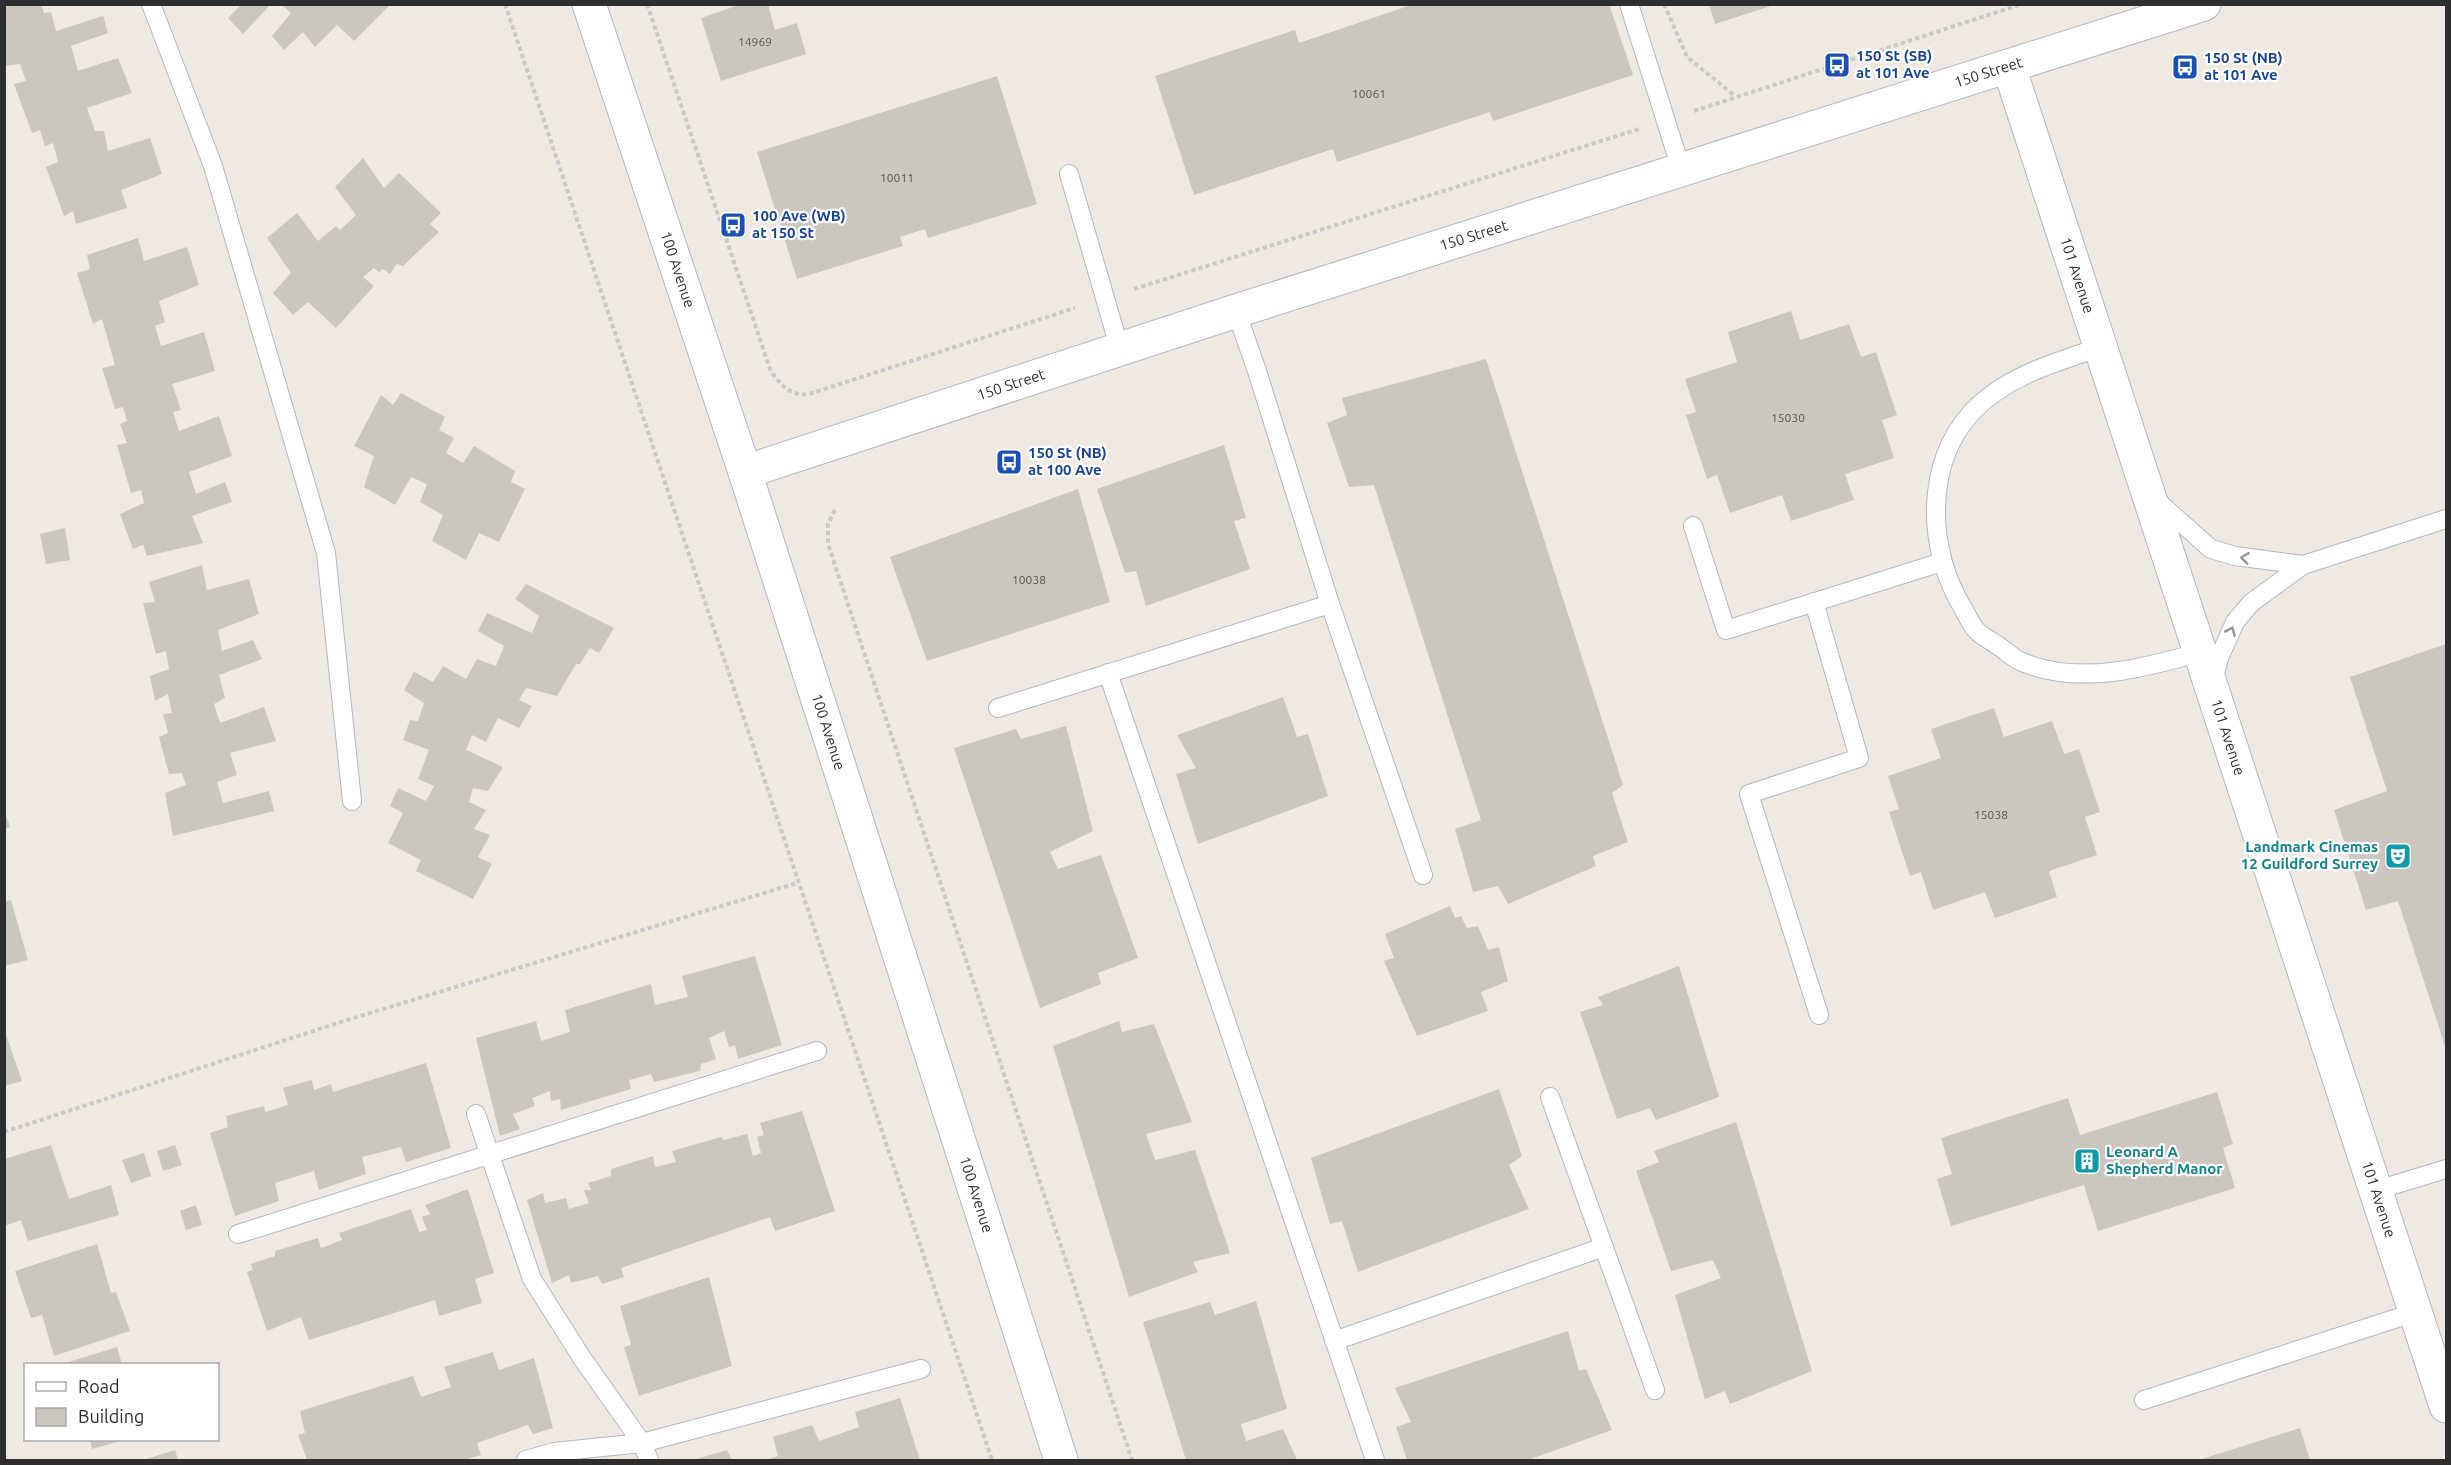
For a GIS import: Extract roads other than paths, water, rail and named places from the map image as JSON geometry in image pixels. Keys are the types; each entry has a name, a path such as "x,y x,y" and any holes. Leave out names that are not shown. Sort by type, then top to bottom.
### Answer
{"main road":[{"name":"100 Avenue","path":"589,4 745,472 1061,1461"},
{"name":"150 Street","path":"745,472 1236,311 1682,172 2204,4"},
{"name":"101 Avenue","path":"2009,67 2446,1406"}],"lane":[{"path":"151,4 213,166 326,553 352,801"},
{"path":"1629,4 1664,121 1682,172"},
{"path":"1069,174 1119,350"},
{"path":"1236,311 1330,604 1423,875"},
{"path":"2101,347 2040,367 2009,383 1972,412 1948,447 1936,495 1938,548 1942,562 1952,590 1977,631 2021,662 2063,673 2104,672 2154,665 2201,652"},
{"path":"2149,494 2211,549 2235,556 2303,565"},
{"path":"2212,686 2219,658 2235,622 2252,603 2303,565 2446,519"},
{"path":"1694,526 1726,630 1942,562"},
{"path":"1814,602 1859,758 1749,795 1819,1015"},
{"path":"998,708 1330,604"},
{"path":"1108,673 1375,1461"},
{"path":"238,1233 818,1051"},
{"path":"1550,1097 1656,1390"},
{"path":"476,1114 532,1279 582,1358 642,1443 649,1461"},
{"path":"2377,1190 2446,1169"},
{"path":"1334,1341 1604,1247"},
{"path":"2144,1400 2416,1312"},
{"path":"526,1461 554,1452 642,1443 921,1369"}],"place":[{"name":"150 St (SB) at 101 Ave","path":"1837,65"},
{"name":"150 St (NB) at 101 Ave","path":"2185,67"},
{"name":"100 Ave (WB) at 150 St","path":"733,225"},
{"name":"150 St (NB) at 100 Ave","path":"1009,462"},
{"name":"Landmark Cinemas 12 Guildford Surrey","path":"2398,856"},
{"name":"Leonard A Shepherd Manor","path":"2087,1161"}]}
